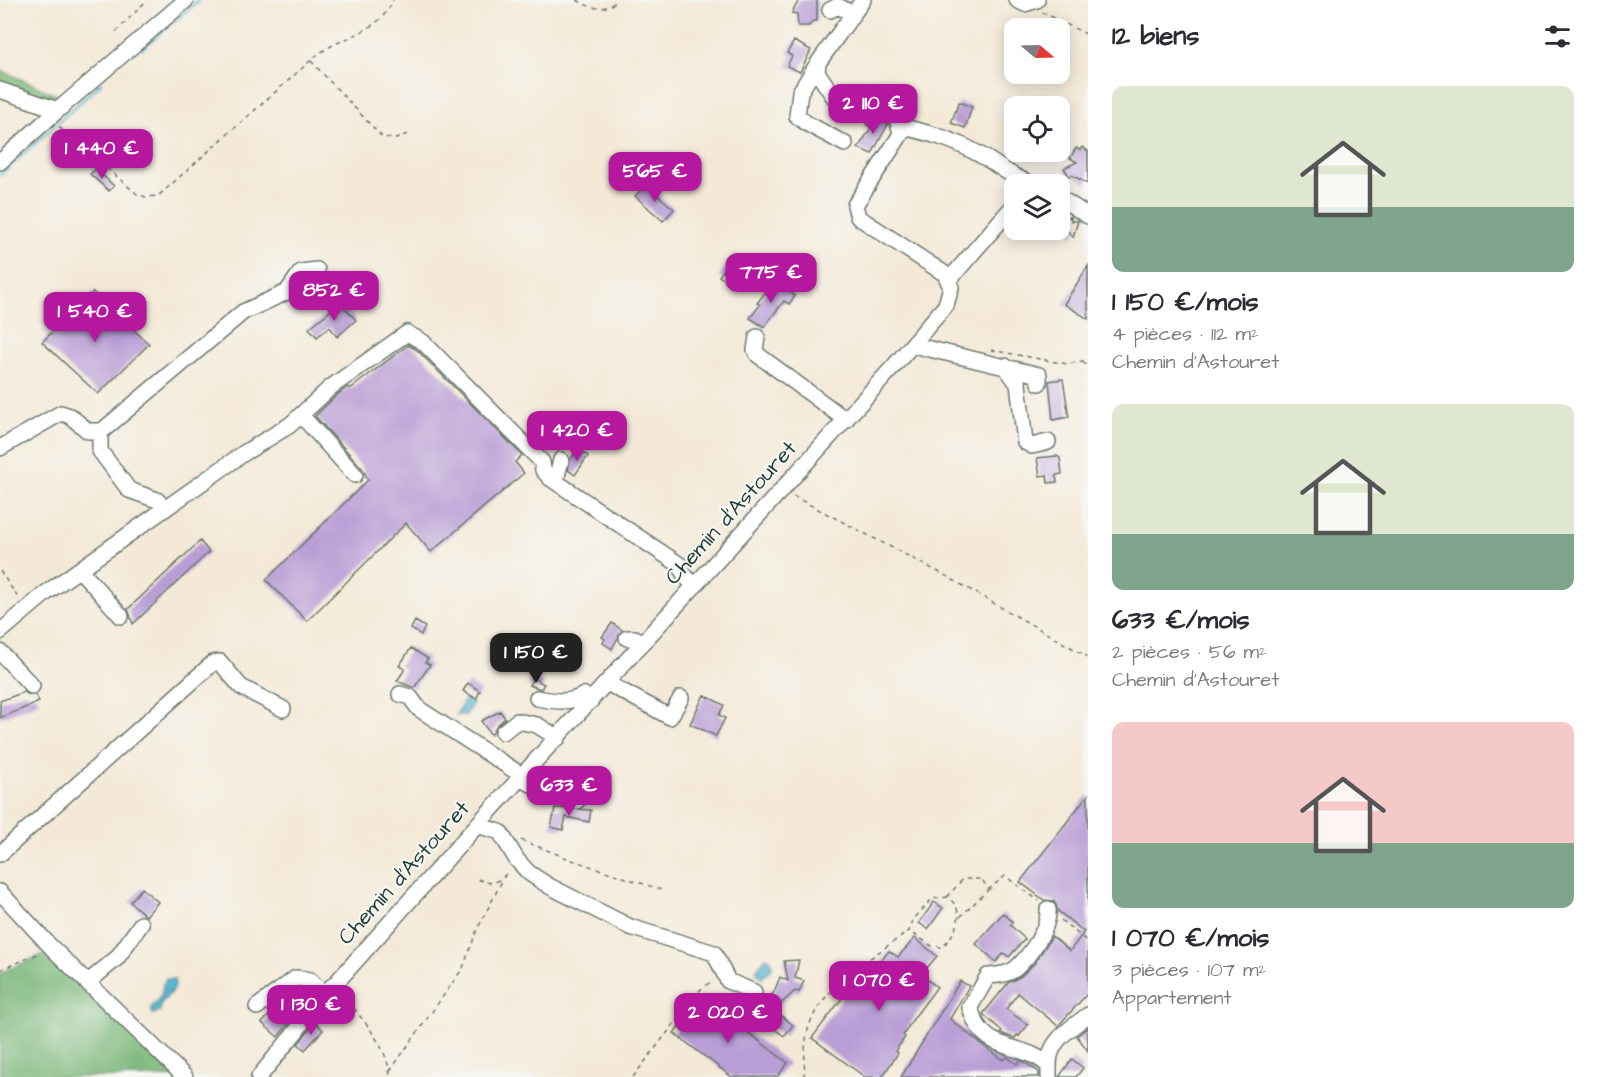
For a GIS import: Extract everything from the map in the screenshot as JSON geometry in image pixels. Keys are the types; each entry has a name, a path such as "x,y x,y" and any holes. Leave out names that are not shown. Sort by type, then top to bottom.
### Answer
{"street":[{"path":"0,162 186,0"},
{"path":"845,144 797,116 800,92 863,0"},
{"path":"830,10 838,6 853,14"},
{"path":"818,63 817,72 834,97 849,103 890,108 896,114 901,134 855,205 858,217 945,274 948,281 1004,218"},
{"path":"0,90 58,110"},
{"path":"899,126 937,135 962,146 1009,174"},
{"path":"1070,204 1088,216"},
{"path":"0,448 61,413 70,416 88,431 100,431 243,312 287,292 302,272 317,270"},
{"name":"Chemin d'Astouret","path":"259,1077 326,992 607,683 635,641 695,586 913,345 946,304 951,287 948,281"},
{"path":"0,632 27,609 165,508 290,425 331,387 407,333 423,342 498,416 542,462 543,470 550,477 680,565 685,576 695,586"},
{"path":"757,337 754,350 758,355 846,420"},
{"path":"913,345 1039,375 1039,383"},
{"path":"1005,366 1018,384 1025,442 1032,446 1048,442"},
{"path":"301,416 355,475"},
{"path":"100,431 100,451 129,490 157,500 165,508"},
{"path":"556,480 555,474 561,460"},
{"path":"80,570 121,616"},
{"path":"0,652 32,686"},
{"path":"0,854 213,663 220,662 241,687 283,709"},
{"path":"607,683 670,717 681,698"},
{"path":"400,694 410,698 419,709 521,777 565,799 578,801"},
{"path":"537,698 555,702 574,700 584,695 591,701"},
{"path":"503,732 517,721 526,722 558,738"},
{"path":"477,825 500,832 528,873 549,886 630,927 714,953 728,981 754,992"},
{"path":"0,892 52,948 185,1077"},
{"path":"1048,909 1049,917 1034,932 1014,970 1003,975 988,976 970,1007 973,1018 990,1039 1004,1047 1035,1056 1049,1071"},
{"path":"87,983 117,957 141,924"},
{"path":"257,1008 296,978 310,980 326,992 321,1018"},
{"path":"1049,1071 1049,1056 1054,1044 1088,1015"}],"path":[{"path":"116,32 147,0"},
{"path":"58,126 137,194 146,197 158,196 311,60 334,42 369,28 386,13 393,0"},
{"path":"577,0 597,9 613,5 618,0"},
{"path":"1026,1 1088,35"},
{"path":"311,60 382,137 396,138 409,133"},
{"path":"985,348 1053,362 1088,360"},
{"path":"1082,362 1088,366"},
{"path":"782,489 948,577 1088,657"},
{"path":"0,571 27,609"},
{"path":"520,840 662,890"},
{"path":"390,1071 463,968 477,930 505,875 517,860"},
{"path":"478,879 487,884 494,883 505,875"},
{"path":"909,931 932,946 942,947 949,940 960,918 1005,876 1088,942"},
{"path":"804,1077 810,1025 826,997 848,976 909,931 913,920 932,899 947,897 963,879 982,879 988,890"},
{"path":"947,897 958,907 960,918"},
{"path":"0,970 52,948"},
{"path":"633,1077 700,989 725,974"},
{"path":"326,992 384,1051 390,1077"}],"green space":[{"path":"0,70 61,97 50,112 0,94"},
{"path":"51,951 181,1077 0,1077 0,973"}],"water":[{"path":"465,699 473,703 466,715 456,715"},
{"path":"766,957 771,960 772,968 762,978 756,971"},
{"path":"166,979 174,979 175,987 161,1004 160,1012 153,1014 151,1008 161,995"}],"building":[{"path":"799,0 817,0 817,21 813,21 809,26 798,26 797,14 792,13"},
{"path":"794,41 811,50 800,72 787,66 792,56 787,53"},
{"path":"959,102 972,107 965,128 951,123"},
{"path":"878,116 888,124 872,154 858,148 871,128 866,124 870,117 876,120"},
{"path":"1082,147 1088,151 1088,184 1070,176 1064,168 1077,162 1070,158 1076,148 1080,150"},
{"path":"96,169 114,186 109,191 90,174"},
{"path":"646,185 674,209 663,221 635,196"},
{"path":"1070,217 1071,221 1078,221 1073,237 1070,233"},
{"path":"735,254 749,264 733,286 719,276"},
{"path":"1088,266 1088,319 1064,304"},
{"path":"779,283 795,296 789,304 784,301 764,327 750,318 760,305 757,303 768,289 772,292"},
{"path":"93,292 149,344 98,394 42,342"},
{"path":"340,303 356,320 337,337 330,327 317,337 309,328"},
{"path":"408,345 417,350 522,455 515,462 524,473 431,552 406,523 307,621 266,580 368,480 362,468 315,416 337,395 348,387 350,389"},
{"path":"1063,379 1069,417 1053,420 1049,381"},
{"path":"578,449 588,456 575,475 568,470 570,460"},
{"path":"1057,456 1060,458 1062,474 1056,475 1057,482 1048,483 1047,475 1040,476 1037,458"},
{"path":"200,541 209,552 133,624 128,609"},
{"path":"415,621 425,627 421,635 411,629"},
{"path":"612,623 622,630 612,649 603,643 605,639 602,637"},
{"path":"411,648 428,659 425,662 430,665 414,688 397,681 405,669 399,666"},
{"path":"533,678 544,684 541,689 529,685"},
{"path":"468,683 480,691 476,699 463,691"},
{"path":"24,692 36,695 39,702 0,718 0,701"},
{"path":"704,695 724,705 719,715 725,718 716,736 690,724"},
{"path":"500,711 505,718 491,735 481,721"},
{"path":"1088,795 1088,993 1058,1026 1018,993 1006,1009 1028,1025 1019,1036 1015,1038 1008,1036 1001,1033 1002,1031 983,1014 1008,983 1020,977 1034,964 1052,936 1070,951 1084,932 1058,911 1054,901 1044,900 1020,882"},
{"path":"555,808 591,810 589,822 566,817 563,830 551,827"},
{"path":"142,888 158,902 146,916 130,902"},
{"path":"934,902 943,908 928,929 919,923"},
{"path":"1003,913 1013,922 1010,925 1025,939 1009,957 1004,953 996,962 976,944"},
{"path":"915,938 937,956 921,975 937,987 903,1035 905,1037 895,1051 898,1053 882,1077 865,1077 812,1038 858,977 863,981 889,951 898,957"},
{"path":"799,960 795,978 804,981 799,992 795,991 774,1010 793,1025 784,1036 756,1015 774,992 780,977 788,981 784,961"},
{"path":"960,981 969,986 950,1019 990,1051 1004,1060 1007,1057 1017,1064 1020,1061 1024,1062 1039,1072 1039,1077 901,1077"},
{"path":"703,998 788,1063 777,1077 732,1077 674,1033 692,1008"},
{"path":"277,1007 294,1017 278,1037 262,1023"},
{"path":"315,1022 323,1030 305,1050 298,1044"},
{"path":"1088,1027 1088,1051 1077,1036"},
{"path":"1072,1059 1083,1068 1076,1077 1059,1077"}],"waterway":[{"path":"142,48 199,0"},
{"path":"0,175 101,83"}]}
